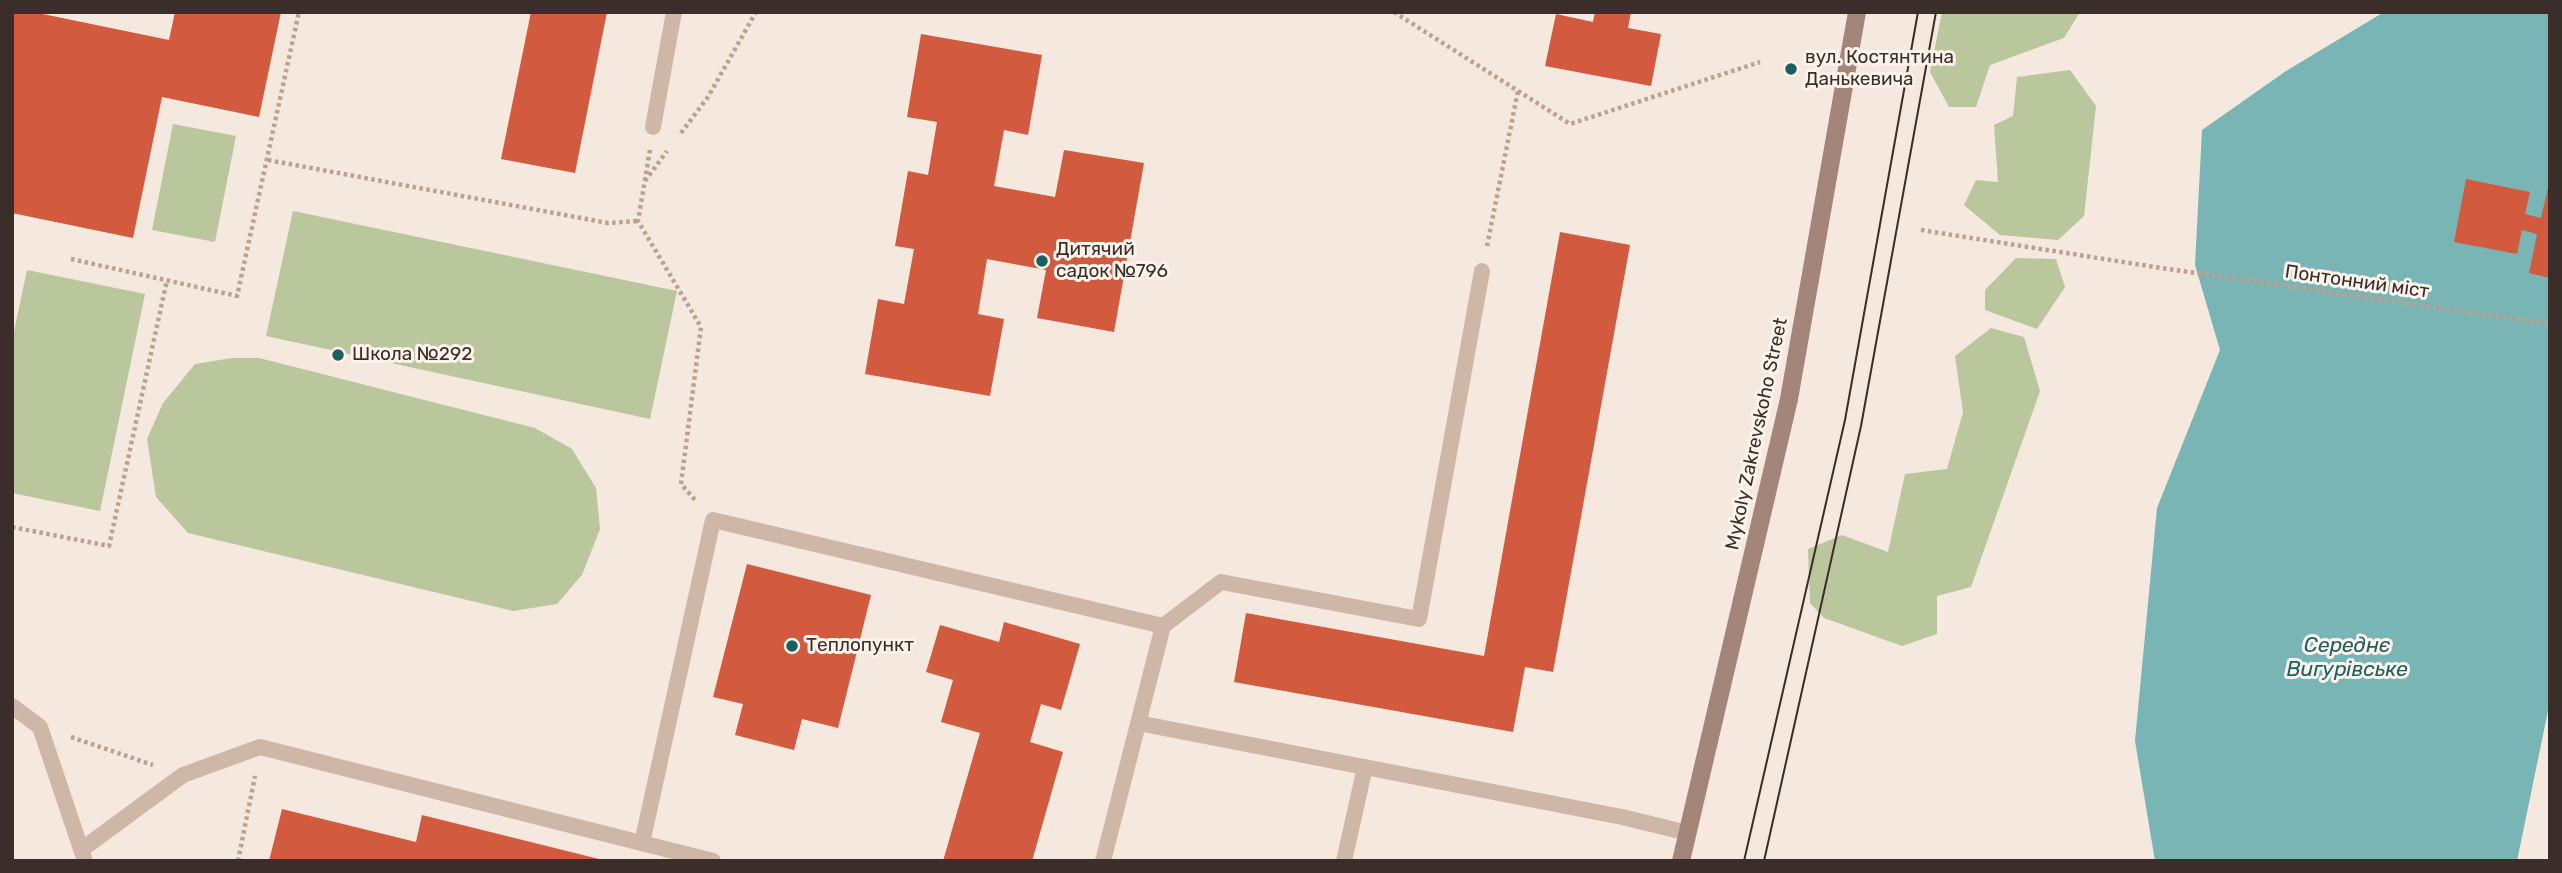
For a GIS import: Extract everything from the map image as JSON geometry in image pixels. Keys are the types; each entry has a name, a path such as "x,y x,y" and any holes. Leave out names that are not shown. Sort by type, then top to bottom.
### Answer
{"street":[{"name":"Mykoly Zakrevskoho Street","path":"1681,861 1789,400 1857,12"}],"lane":[{"path":"653,127 674,12"},
{"path":"1103,861 1163,626 1221,582 1419,620 1482,271"},
{"path":"642,843 713,520 1163,626"},
{"path":"12,706 40,727 83,856 183,775 260,747 713,861"},
{"path":"1138,723 1622,817 1688,833"},
{"path":"1344,861 1365,767"}],"path":[{"path":"71,259 237,296 299,12"},
{"path":"676,139 708,97 756,12"},
{"path":"1394,12 1570,124 1760,62"},
{"path":"1482,271 1518,91"},
{"path":"653,127 638,221 701,327 681,484 713,520"},
{"path":"644,181 668,150"},
{"path":"268,160 608,223 638,221"},
{"name":"Понтонний міст","path":"1921,230 2161,268 2550,324"},
{"path":"12,527 108,546 167,280"},
{"path":"40,727 183,775"},
{"path":"239,861 260,747"}],"green space":[{"path":"1942,12 2080,12 2064,38 1990,65 1976,107 1949,107 1930,72"},
{"path":"2070,70 2096,106 2084,216 2058,240 2000,235 1964,205 1976,180 1998,182 1994,125 2013,116 2017,77"},
{"path":"173,124 236,136 215,242 152,230"},
{"path":"293,211 677,291 650,419 266,336"},
{"path":"2016,258 2056,259 2065,287 2037,329 1985,310 1985,290"},
{"path":"27,270 145,294 100,511 12,493 12,341"},
{"path":"1991,328 2024,337 2040,391 1971,587 1937,596 1937,634 1902,646 1824,618 1810,603 1808,549 1842,535 1888,552 1905,474 1947,469 1963,412 1955,356"},
{"path":"232,358 259,358 535,428 572,449 596,488 600,529 582,575 557,604 513,611 188,533 156,497 147,439 163,403 195,364"}],"water":[{"name":"Середнє Вигурівське","path":"2384,12 2550,12 2550,701 2517,861 2155,861 2135,741 2157,508 2220,350 2195,265 2202,130 2286,71"}],"building":[{"path":"12,12 33,12 169,40 175,12 281,12 259,117 162,97 133,238 12,213"},
{"path":"531,12 607,12 575,173 501,159"},
{"path":"1595,12 1631,12 1628,28 1661,34 1651,86 1545,66 1556,14 1593,22"},
{"path":"921,34 1042,55 1028,135 1004,130 994,186 1055,197 1064,150 1144,163 1114,332 1037,318 1046,270 987,259 978,314 1004,319 990,396 865,374 878,299 904,304 914,249 895,246 908,171 928,175 937,122 907,117"},
{"path":"2466,179 2530,192 2525,214 2541,218 2550,179 2550,278 2529,273 2537,234 2522,230 2517,254 2454,242"},
{"path":"1560,232 1630,245 1553,672 1525,667 1513,732 1234,682 1246,613 1484,656"},
{"name":"Теплопункт","path":"747,564 871,595 838,728 802,719 794,750 735,735 743,704 713,697"},
{"path":"1004,622 1080,644 1061,710 1041,704 1030,742 1063,752 1032,861 943,861 980,733 941,722 953,680 926,672 940,625 999,642"},
{"path":"282,809 416,842 422,815 607,861 269,861"}],"tram line":[{"path":"1744,861 1845,420 1918,12"},
{"path":"1764,861 1861,426 1936,12"}],"place":[{"name":"вул. Костянтина Данькевича","path":"1791,69"},
{"name":"Дитячий садок №796","path":"1042,261"},
{"name":"Школа №292","path":"338,355"},
{"name":"Теплопункт","path":"792,646"}]}
